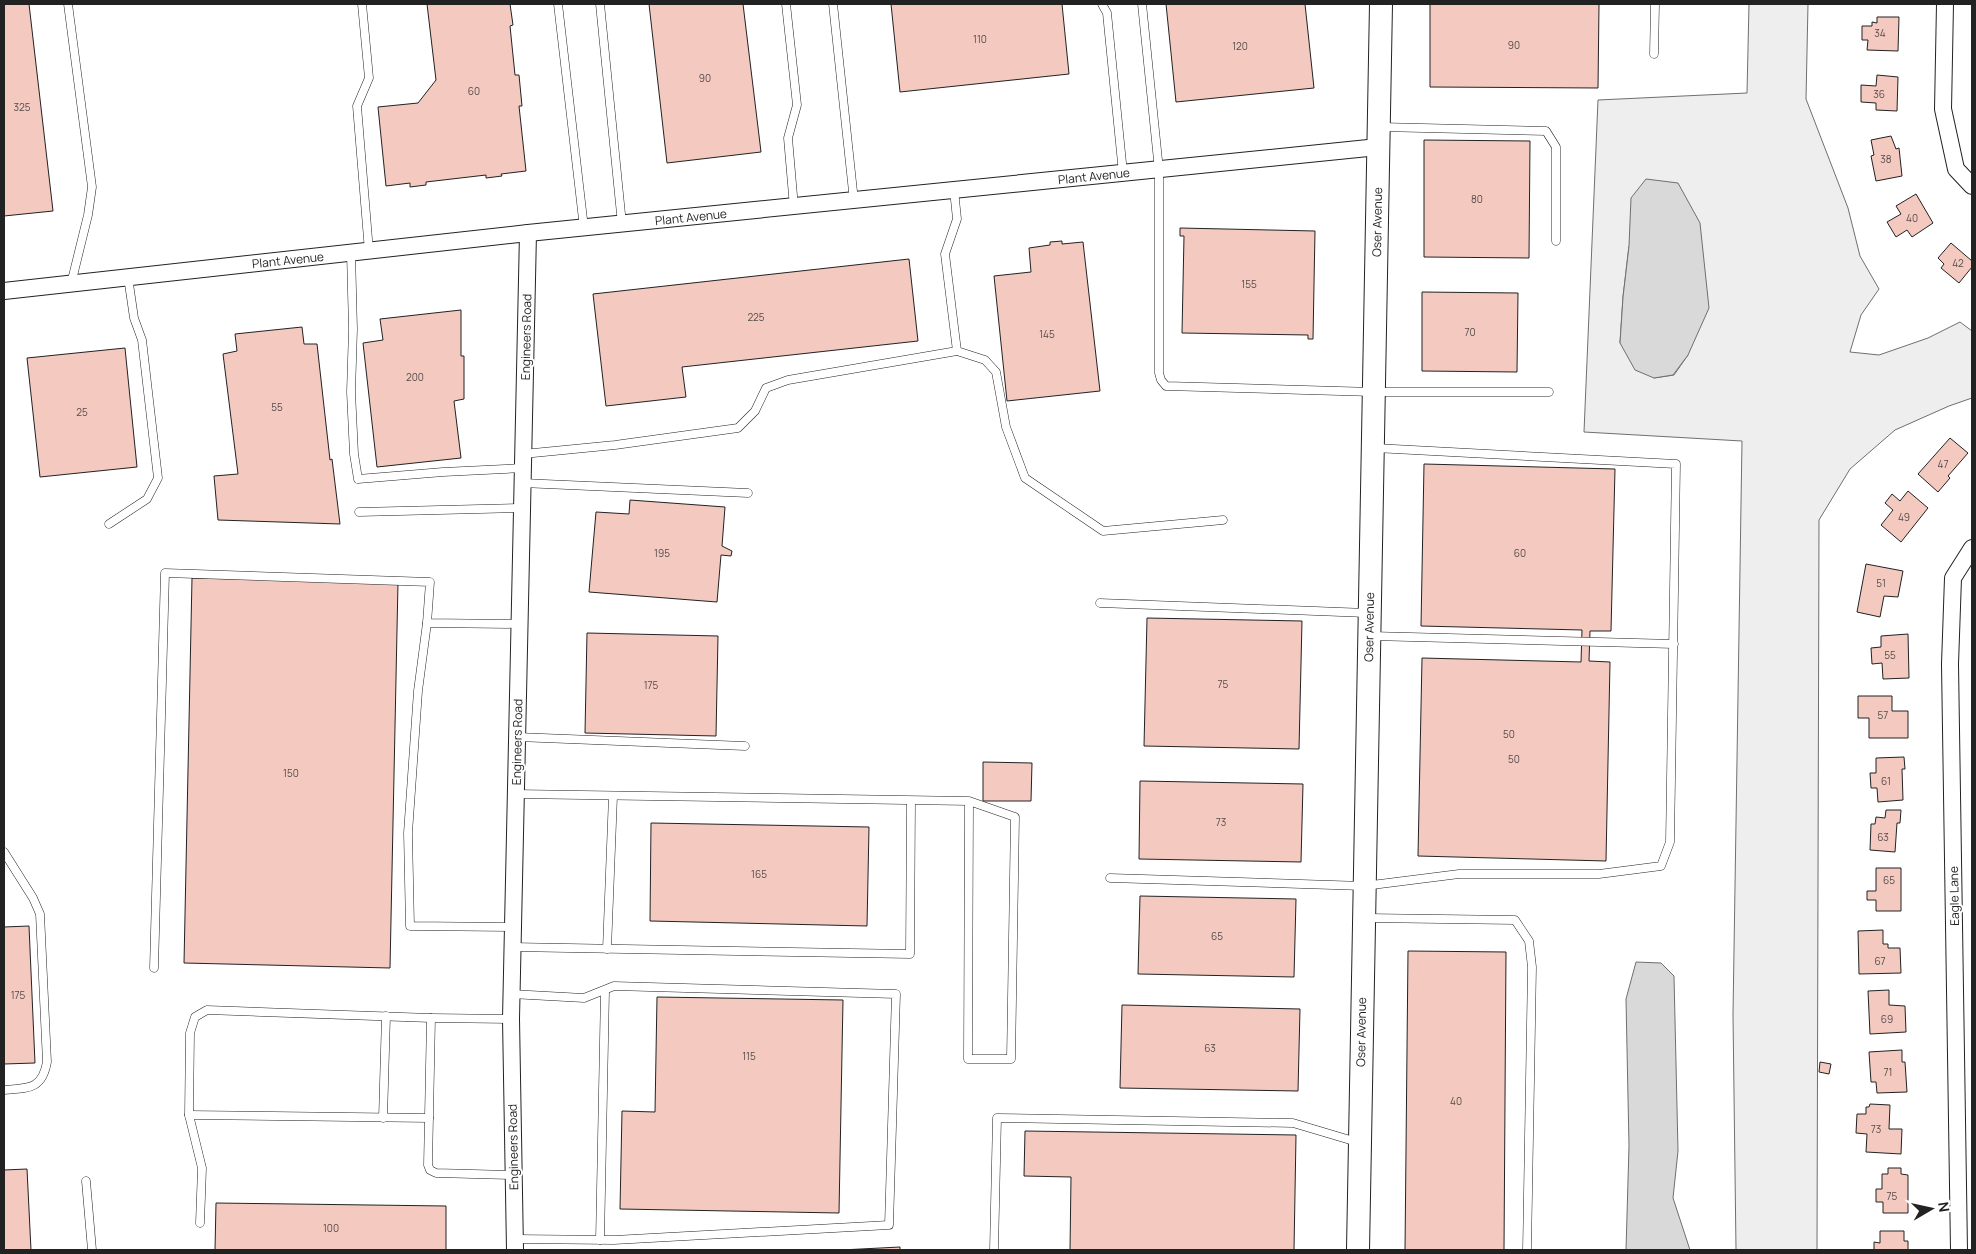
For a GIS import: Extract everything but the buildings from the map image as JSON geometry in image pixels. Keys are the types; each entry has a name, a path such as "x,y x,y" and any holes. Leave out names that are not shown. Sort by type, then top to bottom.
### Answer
{"street":[{"name":"Oser Avenue","path":"1358,1250 1381,4"},
{"path":"1946,4 1943,109 1956,168 1972,186"},
{"name":"Plant Avenue","path":"4,291 622,224 1159,170 1379,137"},
{"name":"Engineers Road","path":"515,1245 511,1019 528,234"},
{"name":"Eagle Lane","path":"1959,1250 1966,1199 1950,664 1953,578 1972,548"}],"lane":[{"path":"68,4 92,187 88,215 70,284"},
{"path":"362,4 369,78 357,106 369,251"},
{"path":"558,4 584,228"},
{"path":"600,4 622,224"},
{"path":"786,4 796,105 788,138 794,206"},
{"path":"834,4 854,200"},
{"path":"1102,4 1107,13 1123,173"},
{"path":"1142,4 1159,170 1159,373 1161,380 1166,386 1374,392 1549,392"},
{"path":"1654,54 1655,4"},
{"path":"1379,137 1546,132 1556,147 1556,241"},
{"path":"954,190 957,219 945,254 958,351"},
{"path":"351,253 353,329 351,392 354,454 358,479 523,468 748,493"},
{"path":"109,524 147,499 158,478 142,340 134,318 128,277"},
{"path":"523,468 616,445 738,428 755,411 766,388 788,380 958,351 985,360 996,372 1006,427 1025,478 1103,531 1223,520"},
{"path":"1110,878 1364,886 1459,874 1599,874 1661,866 1670,842 1676,464 1373,448"},
{"path":"359,512 522,508"},
{"path":"154,968 165,573 430,582 427,623 418,691 408,833 410,926 513,927"},
{"path":"1100,603 1369,613"},
{"path":"427,623 520,624"},
{"path":"1369,636 1674,644"},
{"path":"517,737 745,746"},
{"path":"516,794 969,801 1015,817 1012,1059 968,1059 969,801"},
{"path":"606,949 613,796"},
{"path":"512,947 910,954 911,801"},
{"path":"4,852 33,898 40,914 48,1062 45,1077 38,1083 24,1088 4,1090"},
{"path":"1363,918 1515,920 1529,941 1532,967 1527,1250"},
{"path":"512,994 584,998 614,986 896,994 889,1225 515,1245"},
{"path":"600,1240 605,991"},
{"path":"200,1223 202,1168 189,1114 190,1034 195,1017 207,1010 511,1019"},
{"path":"383,1118 386,1016"},
{"path":"431,1018 428,1165 430,1170 436,1173 513,1175"},
{"path":"189,1114 429,1118"},
{"path":"994,1250 997,1118 1293,1123 1359,1143"},
{"path":"86,1181 92,1250"}],"shaded area":[{"path":"1749,4 1808,4 1806,99 1848,208 1860,256 1879,289 1861,315 1850,352 1879,355 1928,338 1960,322 1972,331 1972,398 1895,430 1850,469 1819,520 1817,1250 1736,1250 1733,1014 1742,441 1584,432 1598,100 1747,93","holes":["1629,246 1688,355 1674,375 1654,378 1620,343"]},
{"path":"1646,179 1678,183 1700,223 1709,308 1688,355 1673,375 1654,378 1635,370 1620,343 1629,246 1631,198"},
{"path":"1636,962 1661,963 1674,976 1678,1151 1673,1198 1690,1250 1626,1250 1629,1146 1626,999"}]}
